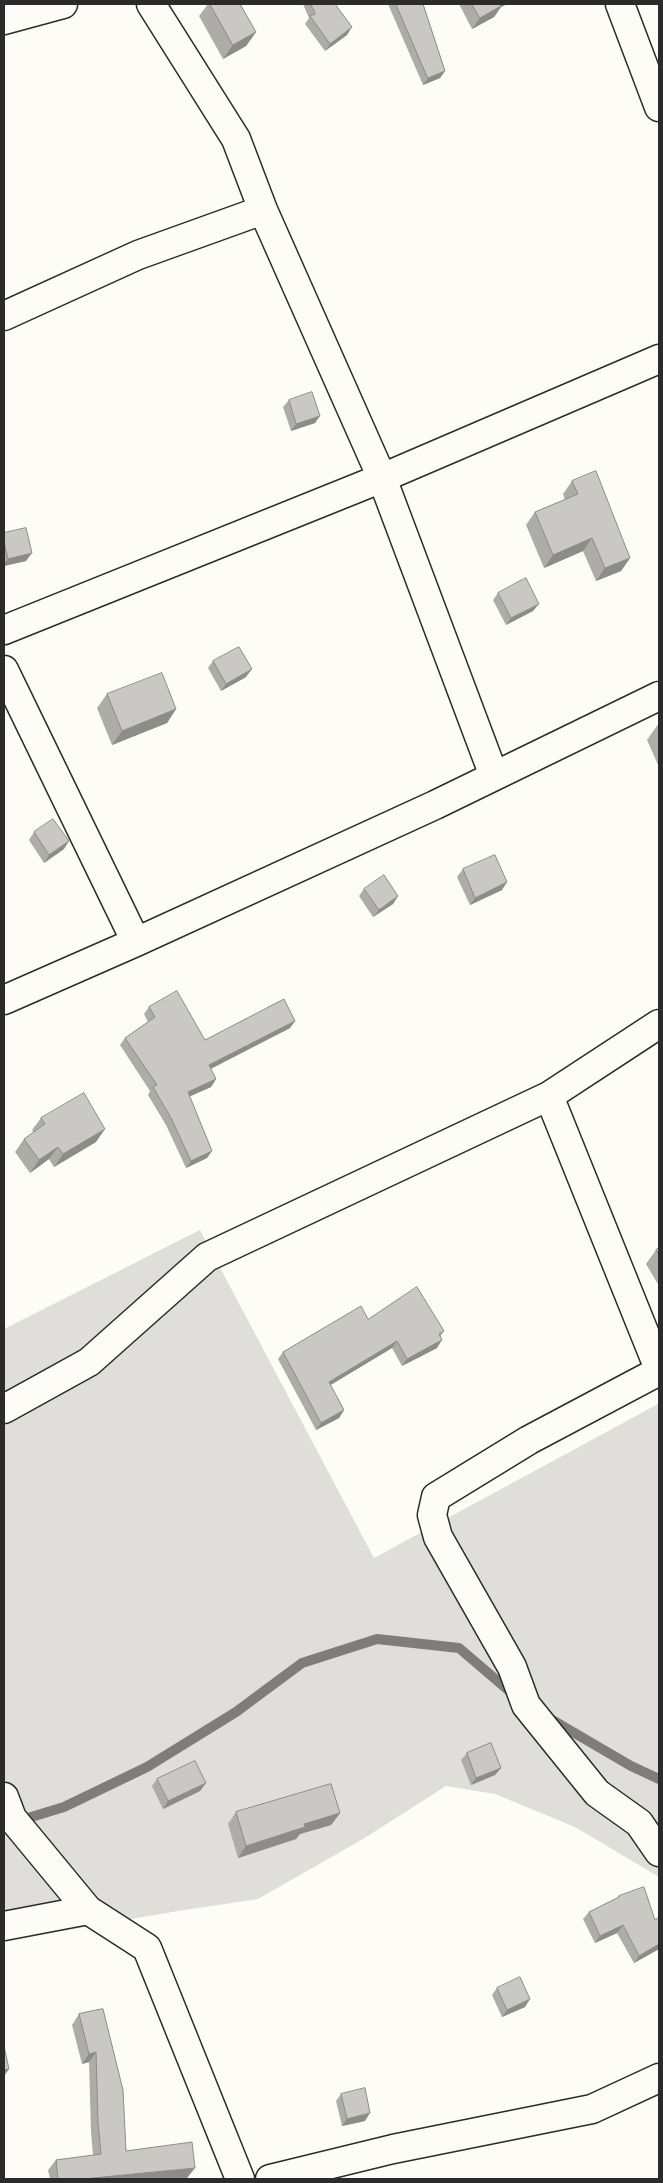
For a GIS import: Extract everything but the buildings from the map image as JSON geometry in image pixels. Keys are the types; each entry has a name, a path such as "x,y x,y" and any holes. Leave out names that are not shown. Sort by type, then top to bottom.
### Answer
{"street":[{"path":"4,20 63,4"},
{"path":"151,4 236,139 263,210 382,478 494,776"},
{"path":"620,4 649,47 659,107"},
{"path":"4,316 138,255 263,210"},
{"path":"4,630 382,478 659,359"},
{"path":"4,670 136,942"},
{"path":"4,1000 136,942 426,809 659,696"},
{"path":"4,1409 89,1362 207,1257 549,1096 659,1024"},
{"path":"549,1096 659,1370 530,1440 436,1497 432,1515 438,1536 512,1667 526,1705 597,1794 639,1823 659,1852"},
{"path":"4,1797 12,1818 88,1910 147,1948 240,2179"},
{"path":"4,1926 88,1910"},
{"path":"270,2179 393,2149 592,2109 659,2078"}],"shaded area":[{"path":"200,1230 374,1558 658,1404 659,1877 575,1827 495,1794 446,1786 363,1839 258,1899 4,1941 4,1329"}],"waterway":[{"path":"18,1821 64,1807 147,1767 236,1712 302,1663 377,1639 459,1648 514,1695"},
{"path":"549,1718 631,1766 659,1779"}]}
